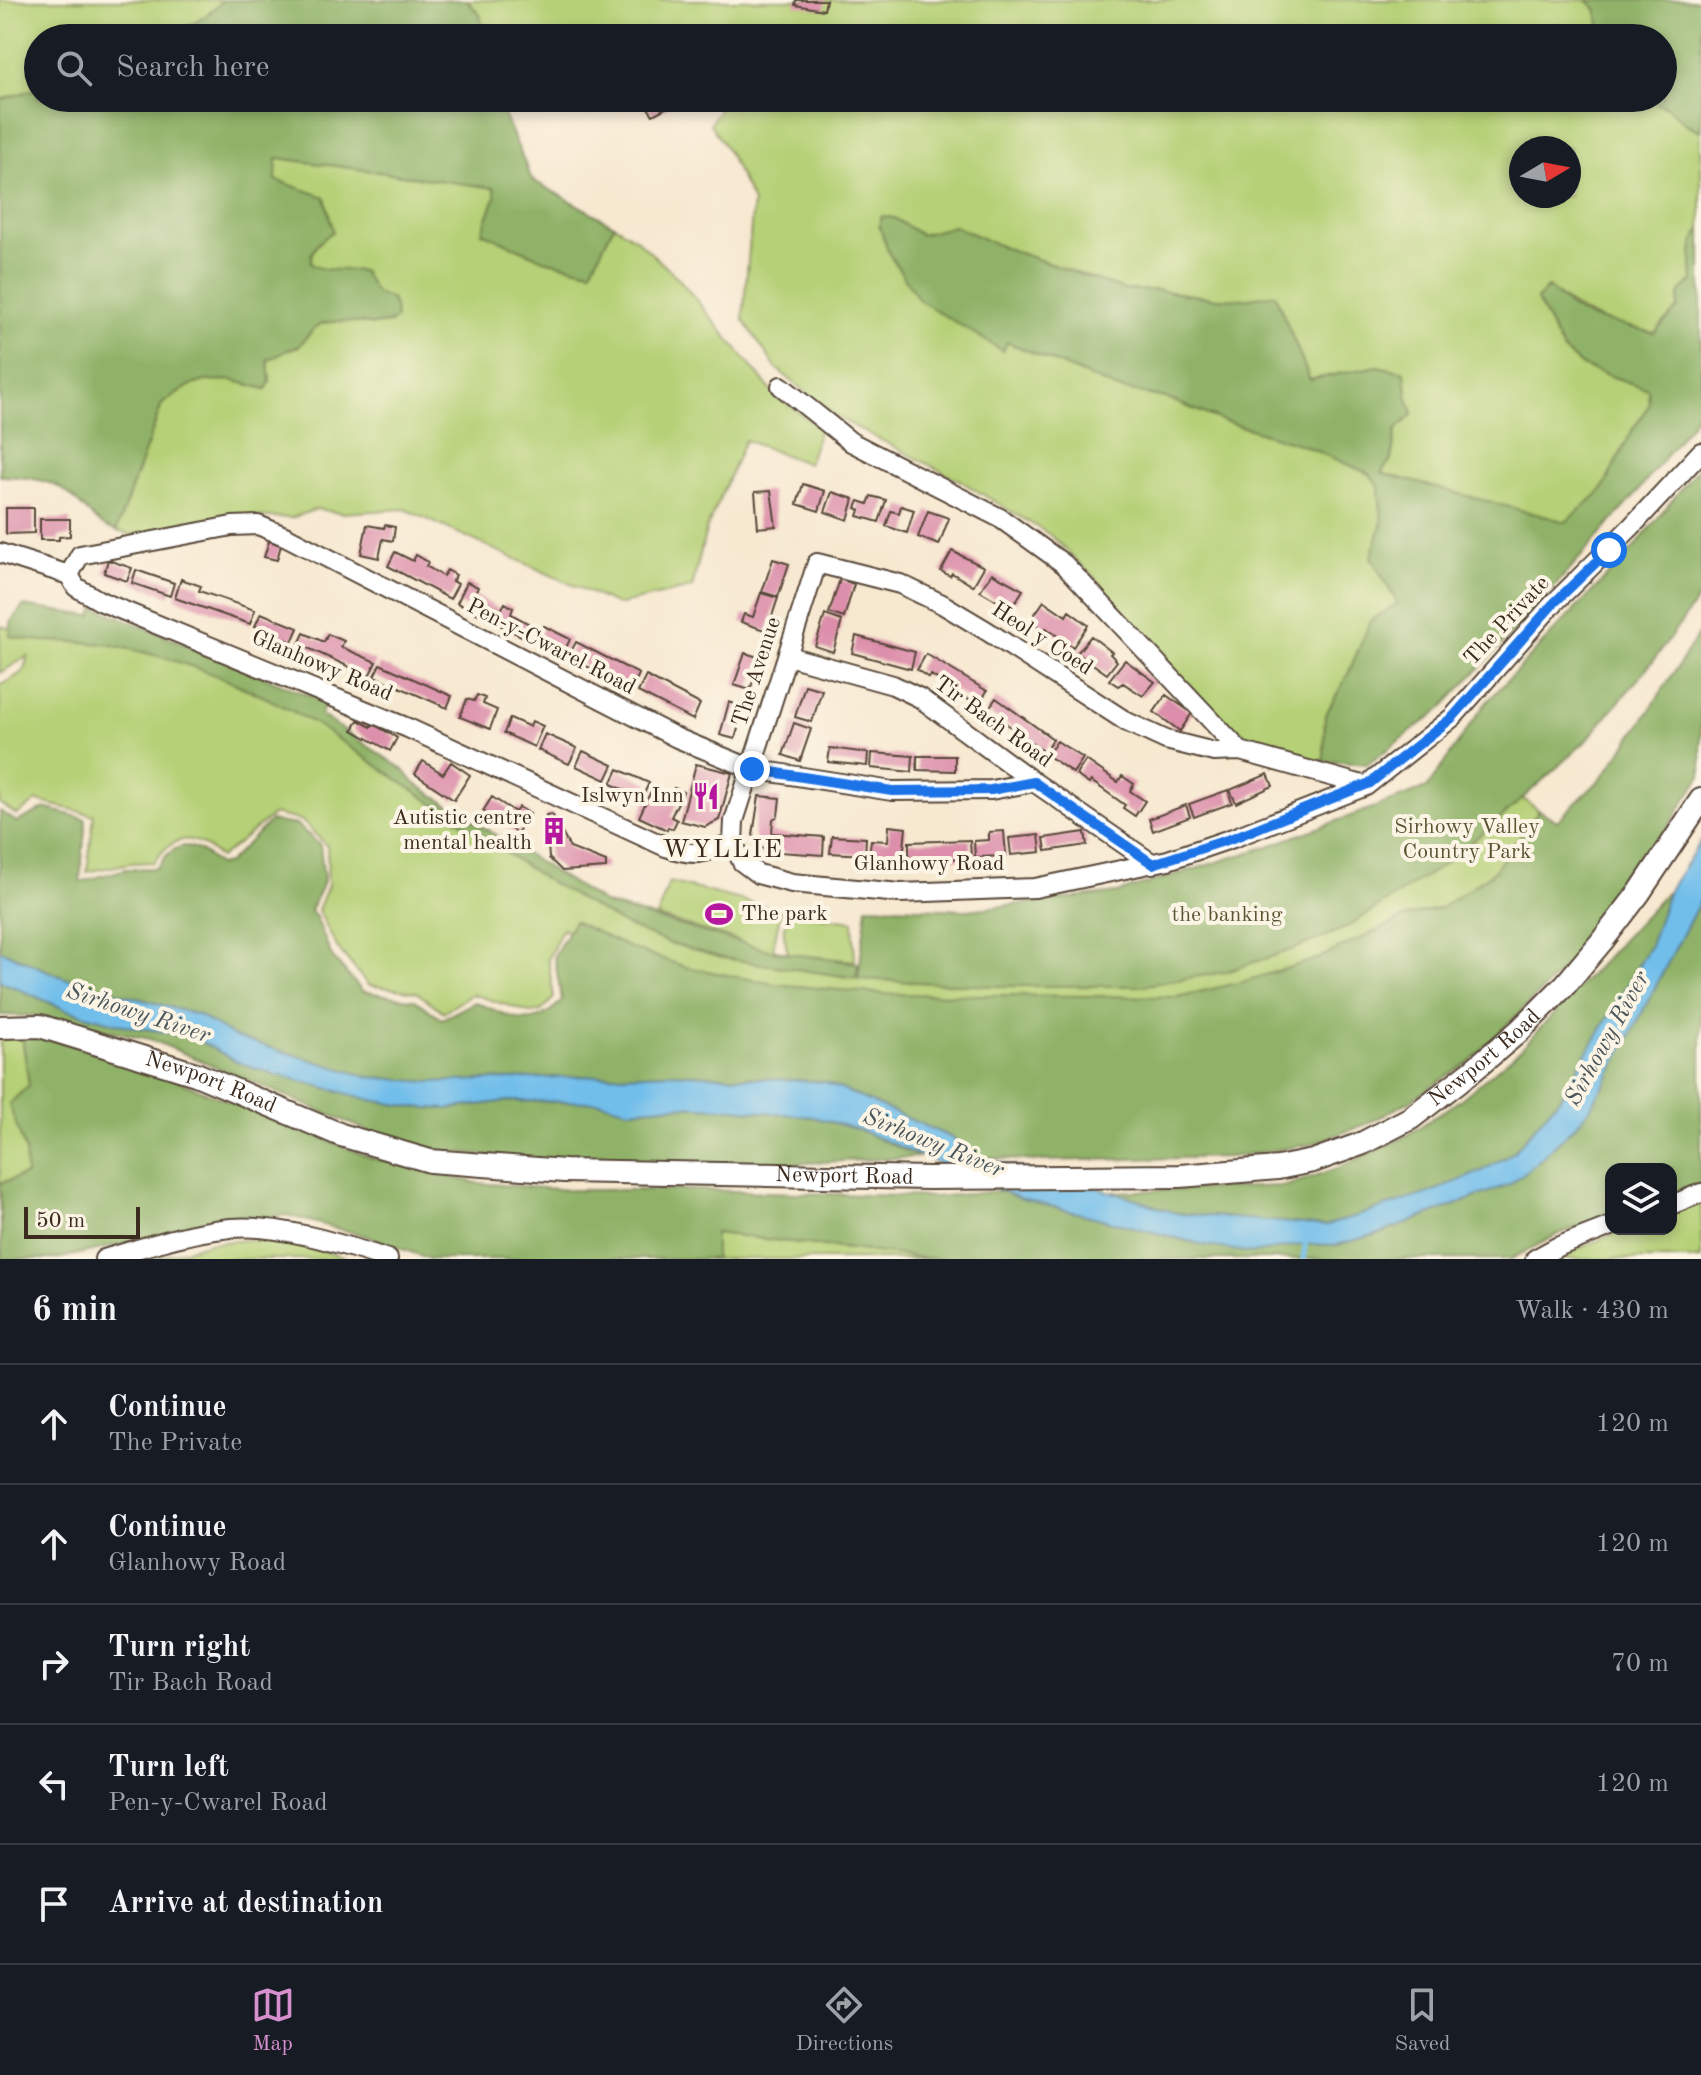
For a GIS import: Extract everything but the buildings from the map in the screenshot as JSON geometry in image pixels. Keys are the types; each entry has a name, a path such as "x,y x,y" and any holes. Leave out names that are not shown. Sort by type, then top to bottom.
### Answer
{"main road":[{"name":"Newport Road","path":"0,1027 40,1026 196,1074 341,1135 430,1161 564,1171 929,1178 1193,1175 1278,1168 1313,1161 1361,1144 1411,1118 1519,1031 1565,985 1639,893 1701,800"}],"street":[{"path":"781,386 851,442 1000,518 1064,564 1240,751"},
{"name":"The Private","path":"1412,752 1453,717 1553,604 1701,452"},
{"name":"Pen-y-Cwarel Road","path":"69,575 80,555 232,526 258,525 287,537 677,738 752,769 892,791 991,790 1034,782"},
{"path":"0,553 69,575"},
{"name":"Heol y Coed","path":"817,563 900,584 942,604 1069,687 1127,722 1166,740 1214,752 1240,751 1366,786"},
{"name":"The Avenue","path":"733,842 734,821 817,563"},
{"name":"Glanhowy Road","path":"69,575 76,587 100,601 408,728 666,847 687,854 707,853 733,842 742,862 758,874 792,883 900,893 1035,888 1153,864 1233,838 1366,786 1412,752"},
{"name":"Tir Bach Road","path":"788,656 893,685 920,698 1153,864"},
{"path":"1677,1203 1701,1193"},
{"path":"104,1259 146,1246 232,1228 293,1233 388,1259"},
{"path":"1535,1259 1605,1228"}],"green space":[{"path":"0,0 223,0 210,14 192,24 24,24 24,92 0,100"},
{"path":"223,0 467,0 480,15 482,24 193,24"},
{"path":"467,0 1587,0 1596,9 1600,24 482,24 480,15"},
{"path":"1587,0 1701,0 1701,131 1686,124 1673,112 1677,112 1677,24 1600,24 1596,9"},
{"path":"24,92 24,112 503,112 532,180 614,225 591,271 544,260 482,232 495,198 495,188 277,158 276,180 325,197 333,231 314,249 311,264 324,269 363,272 376,293 391,299 396,318 381,324 341,321 321,324 299,346 268,359 270,382 266,389 231,380 205,381 189,386 162,404 116,531 100,523 55,485 0,476 0,100"},
{"path":"717,112 1673,112 1686,124 1701,131 1701,229 1692,252 1693,281 1680,292 1678,308 1654,333 1585,313 1548,287 1537,300 1563,350 1582,366 1648,389 1649,405 1633,429 1602,491 1566,522 1380,473 1391,460 1396,430 1413,414 1405,372 1377,366 1309,380 1243,299 1157,290 1124,290 1000,246 954,226 921,235 894,218 1003,351 1007,342 1116,388 1166,398 1221,420 1305,446 1370,474 1379,487 1382,523 1371,557 1398,604 1348,675 1325,716 1324,761 1293,757 1247,741 1204,703 1095,578 1050,535 959,480 836,417 776,368 743,319 753,202 726,148 710,124"},
{"path":"276,157 496,188 482,232 544,260 590,271 614,225 636,239 679,279 774,394 820,428 808,464 745,440 706,530 692,588 617,605 405,509 342,513 316,509 292,518 248,516 133,535 116,531 162,404 189,386 205,381 231,380 266,389 270,382 268,359 299,346 318,324 345,319 372,325 391,323 363,272 318,268 311,264 314,249 333,231 276,180"},
{"path":"882,216 894,218 921,235 954,226 1000,246 1124,290 1157,290 1243,299 1275,294 1310,380 1377,366 1405,372 1413,414 1396,430 1391,460 1381,473 1566,522 1602,490 1649,405 1648,389 1582,366 1563,350 1537,300 1548,287 1570,307 1589,317 1654,333 1678,308 1680,292 1693,281 1693,247 1701,229 1701,404 1692,422 1635,495 1441,709 1368,764 1324,761 1325,716 1348,674 1371,620 1398,604 1371,557 1382,523 1379,487 1370,474 1305,446 1221,420 1166,398 1116,388 1007,342 1003,351 919,300 889,254 879,225"},
{"name":"the banking","path":"1701,464 1701,595 1654,660 1585,742 1494,824 1440,867 1347,927 1225,972 1140,986 993,986 858,979 867,906 967,910 1117,893 1266,847 1427,788 1485,704 1633,549"},
{"path":"23,606 92,616 95,607 325,702 321,715 404,770 415,784 607,905 772,951 858,963 856,978 722,958 668,943 625,925 546,880 317,725 293,712 219,677 141,652 102,644 10,636 11,621"},
{"name":"Sirhowy Valley Country Park","path":"106,617 242,687 312,717 599,902 740,941 657,917 669,882 781,910 773,949 788,953 784,927 793,913 853,921 855,961 798,955 801,957 858,963 1004,969 1518,795 1544,814 1495,871 1441,908 1209,1011 874,1003 579,952 563,927 548,959 554,998 541,1011 532,1013 472,994 444,1012 416,992 368,985 337,947 318,910 328,885 327,846 302,821 274,814 220,858 202,844 186,840 170,845 154,862 131,863 87,872 94,815 37,801 17,815 0,804 0,686 23,672 28,656 0,673 0,626 38,636"},
{"path":"1701,630 1701,776 1611,915 1569,964 1470,1061 1410,1101 1367,1124 1308,1145 1231,1157 1037,1161 980,1157 950,1137 825,1082 671,1073 429,1082 368,1077 234,1037 198,1015 64,978 0,950 0,811 17,822 45,808 86,819 80,882 126,869 157,868 171,852 186,846 201,851 218,865 228,863 270,821 297,825 320,845 324,881 310,910 316,917 332,957 362,991 415,1000 442,1019 475,1002 521,1019 540,1017 550,1011 562,1001 554,956 574,921 630,948 686,967 775,984 885,994 1177,997 1242,982 1317,959 1408,916 1441,908 1494,871 1539,810 1557,821 1602,778"},
{"path":"1669,890 1650,946 1563,1094 1514,1152 1480,1172 1429,1193 1325,1226 1175,1213 1110,1192 1286,1186 1338,1168 1401,1139 1460,1100 1521,1049"},
{"path":"1701,899 1701,1184 1677,1193 1677,1163 1605,1163 1605,1218 1561,1233 1511,1259 934,1259 715,1233 715,1259 430,1259 366,1236 286,1215 228,1221 56,1259 2,1259 0,1183 26,1175 25,1150 9,1104 29,1085 22,1036 55,1041 151,1067 188,1085 372,1158 477,1183 570,1190 701,1190 934,1197 1001,1191 1208,1246 1283,1248 1305,1244 1337,1245 1381,1233 1510,1184 1584,1117 1606,1082"},
{"path":"0,981 67,1010 127,1026 191,1036 238,1062 371,1100 447,1109 507,1101 600,1102 630,1110 676,1106 813,1117 860,1130 920,1157 787,1164 622,1164 535,1160 426,1149 378,1135 150,1039 40,1016 0,1015"},
{"path":"22,1036 29,1085 10,1104 26,1150 26,1175 0,1183 0,1040"},
{"path":"1701,1202 1701,1259 1554,1259 1611,1235 1677,1235 1677,1210"},
{"path":"715,1233 934,1259 715,1259"},
{"path":"247,1240 295,1242 349,1259 154,1259 209,1243"}],"water":[{"name":"Sirhowy River","path":"1701,841 1701,899 1606,1082 1584,1117 1535,1164 1510,1184 1381,1233 1336,1245 1305,1244 1252,1253 1208,1246 1019,1198 860,1130 813,1117 676,1106 629,1110 600,1102 507,1101 447,1109 411,1107 371,1100 267,1072 238,1062 191,1036 127,1026 67,1010 0,981 0,950 64,978 198,1015 235,1037 368,1077 429,1082 671,1073 825,1082 950,1137 980,1157 1130,1197 1175,1213 1325,1226 1429,1193 1480,1172 1514,1152 1563,1094 1650,946 1669,890"}],"waterway":[{"path":"1303,1259 1306,1240"}],"place":[{"name":"Islwyn Inn","path":"706,796"},
{"name":"Autistic centre mental health","path":"554,831"},
{"name":"The park","path":"719,914"}],"district":[{"name":"WYLLIE","path":"723,850"}],"route":[{"path":"752,769 892,791 991,790 1034,782 1153,864 1233,838 1366,786 1453,717 1553,604 1609,550"}]}
